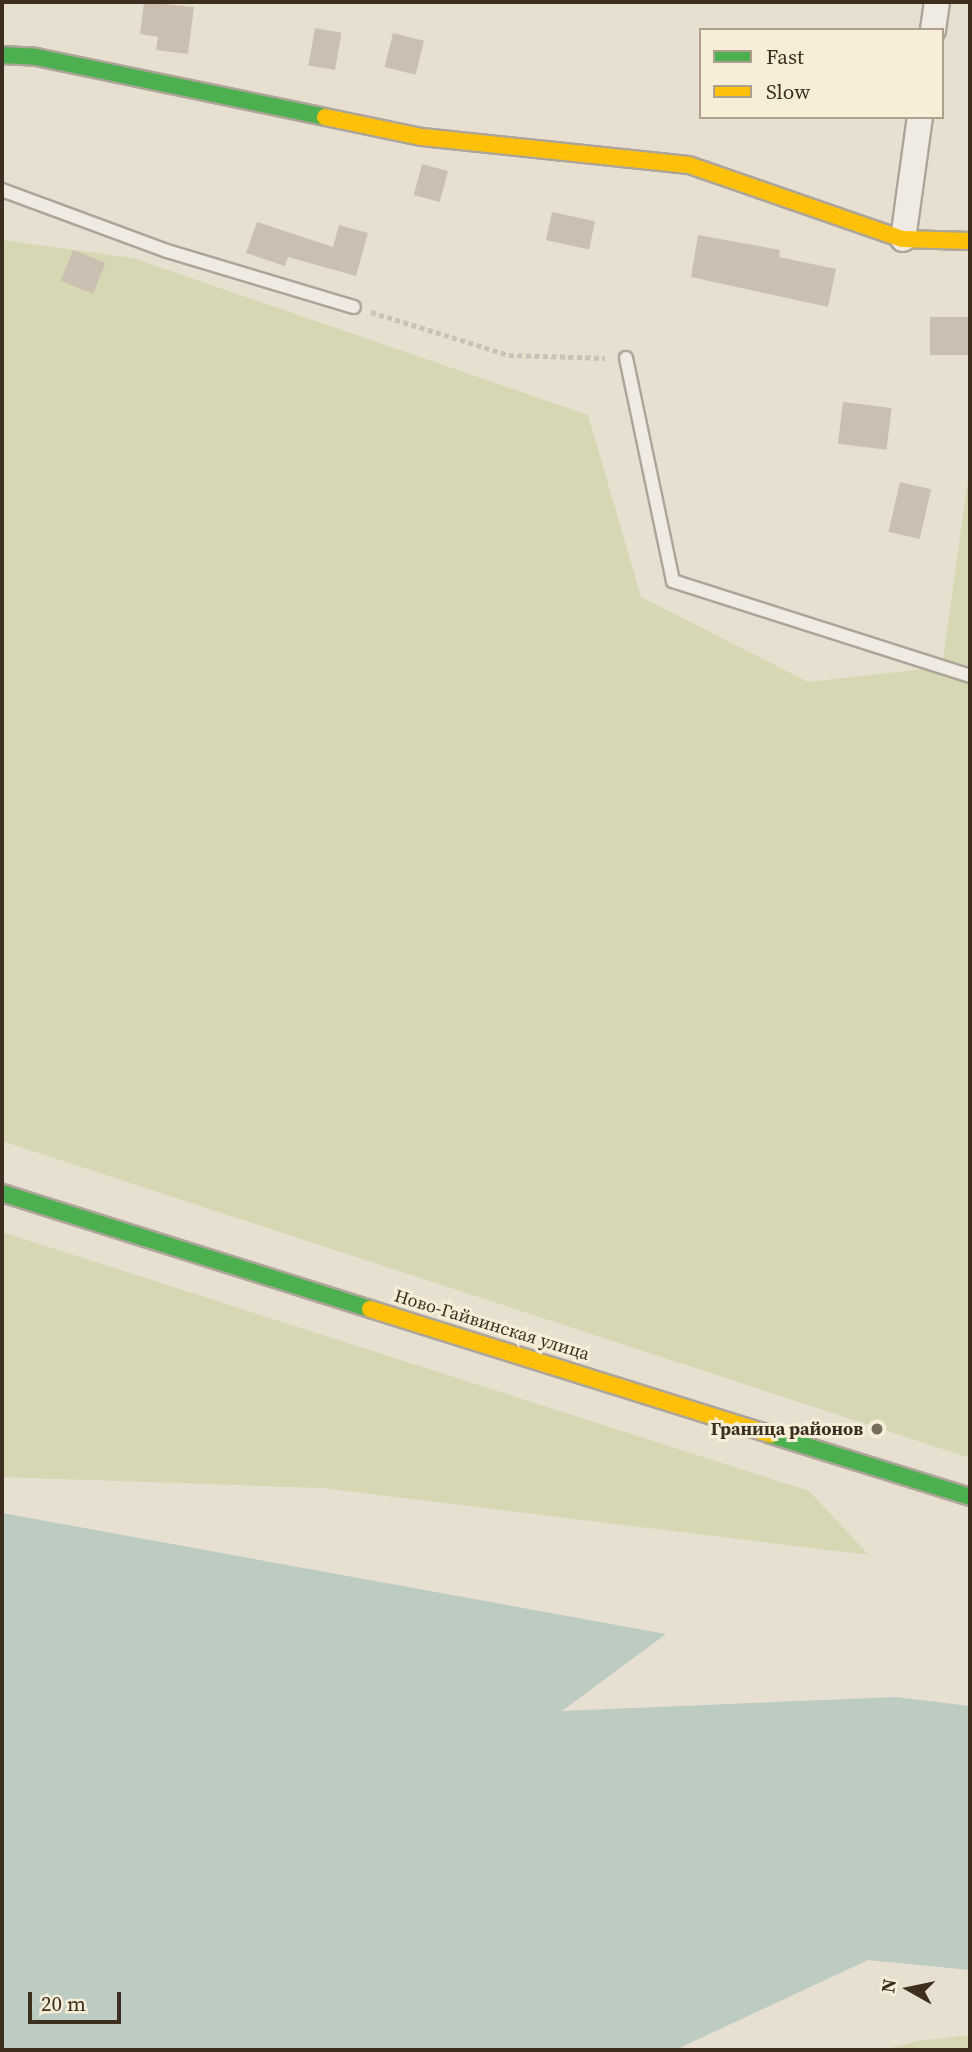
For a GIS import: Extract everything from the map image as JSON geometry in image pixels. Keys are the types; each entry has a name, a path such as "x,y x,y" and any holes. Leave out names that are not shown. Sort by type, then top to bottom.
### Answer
{"main road":[{"path":"2,55 36,57 422,137 689,165 903,239 970,241"},
{"name":"Ново-Гайвинская улица","path":"2,1193 970,1497"}],"street":[{"path":"933,28 937,2"},
{"path":"903,239 920,119"}],"lane":[{"path":"2,190 167,251 354,307"},
{"path":"626,358 673,581 970,676"}],"path":[{"path":"354,307 509,355 626,358"}],"green space":[{"path":"2,240 133,258 588,415 641,597 808,682 942,667 970,465 970,1458 2,1141"},
{"path":"2,1232 809,1491 869,1555 321,1488 2,1477"},
{"path":"970,2035 970,2050 883,2050 918,2041"}],"shaded area":[{"path":"2,1513 666,1634 562,1711 896,1697 970,1706 970,1970 868,1960 675,2050 2,2050"}],"building":[{"path":"144,2 194,7 188,54 156,50 158,37 140,34"},
{"path":"315,28 342,33 335,70 308,65"},
{"path":"393,33 424,41 416,75 385,67"},
{"path":"422,164 448,171 440,202 414,195"},
{"path":"552,212 595,221 589,250 546,240"},
{"path":"257,222 333,247 339,225 368,233 356,276 288,257 285,266 246,253"},
{"path":"698,235 780,250 779,257 836,269 828,307 691,277"},
{"path":"73,250 105,263 93,294 61,281"},
{"path":"930,317 969,317 969,355 930,355"},
{"path":"843,402 892,408 887,450 838,444"},
{"path":"900,482 931,489 920,539 889,532"}],"traffic: fast":[{"path":"2,55 36,57 325,117"},
{"path":"2,1193 370,1309"},
{"path":"771,1435 970,1497"}],"traffic: slow":[{"path":"325,117 422,137 689,165 903,239 970,241"},
{"path":"370,1309 771,1435"}],"place":[{"name":"Граница районов","path":"877,1429"}]}
